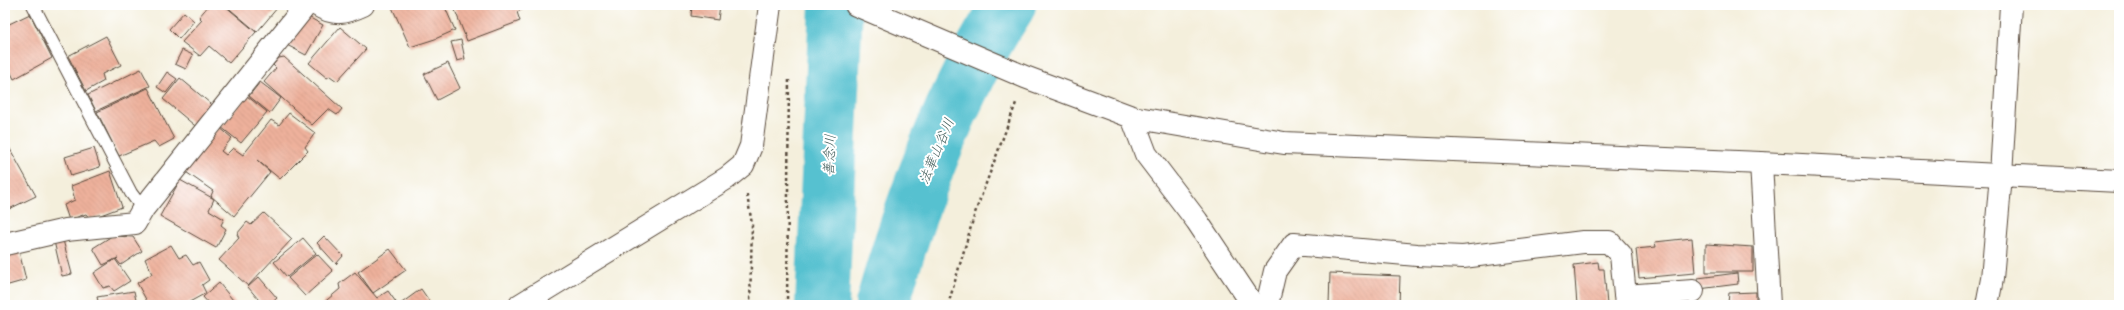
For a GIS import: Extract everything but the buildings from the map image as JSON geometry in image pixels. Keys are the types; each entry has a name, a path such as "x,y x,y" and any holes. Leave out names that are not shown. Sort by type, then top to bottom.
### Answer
{"street":[{"path":"5,244 66,230 135,223 143,209 306,5"},
{"path":"317,5 328,12 348,12 363,5"},
{"path":"520,305 727,178 743,165 752,146 770,5"},
{"path":"1987,305 1992,279 2001,175 2011,5"},
{"path":"859,6 1021,75 1132,117 1284,143 1760,163 2119,181"},
{"path":"1132,117 1146,154 1197,221 1246,301"},
{"path":"1760,163 1769,305"},
{"path":"1267,305 1275,271 1294,244 1417,255 1463,257 1583,242 1609,242 1622,255 1625,300 1693,291"}],"lane":[{"path":"33,5 131,193 143,209"}],"path":[{"path":"787,305 789,71"},
{"path":"948,305 975,213 1021,75"},
{"path":"743,165 752,224 750,305"}],"waterway":[{"name":"善念川","path":"822,305 836,5"},
{"name":"法華山谷川","path":"882,305 893,266 934,150 968,75 1009,5"}]}
